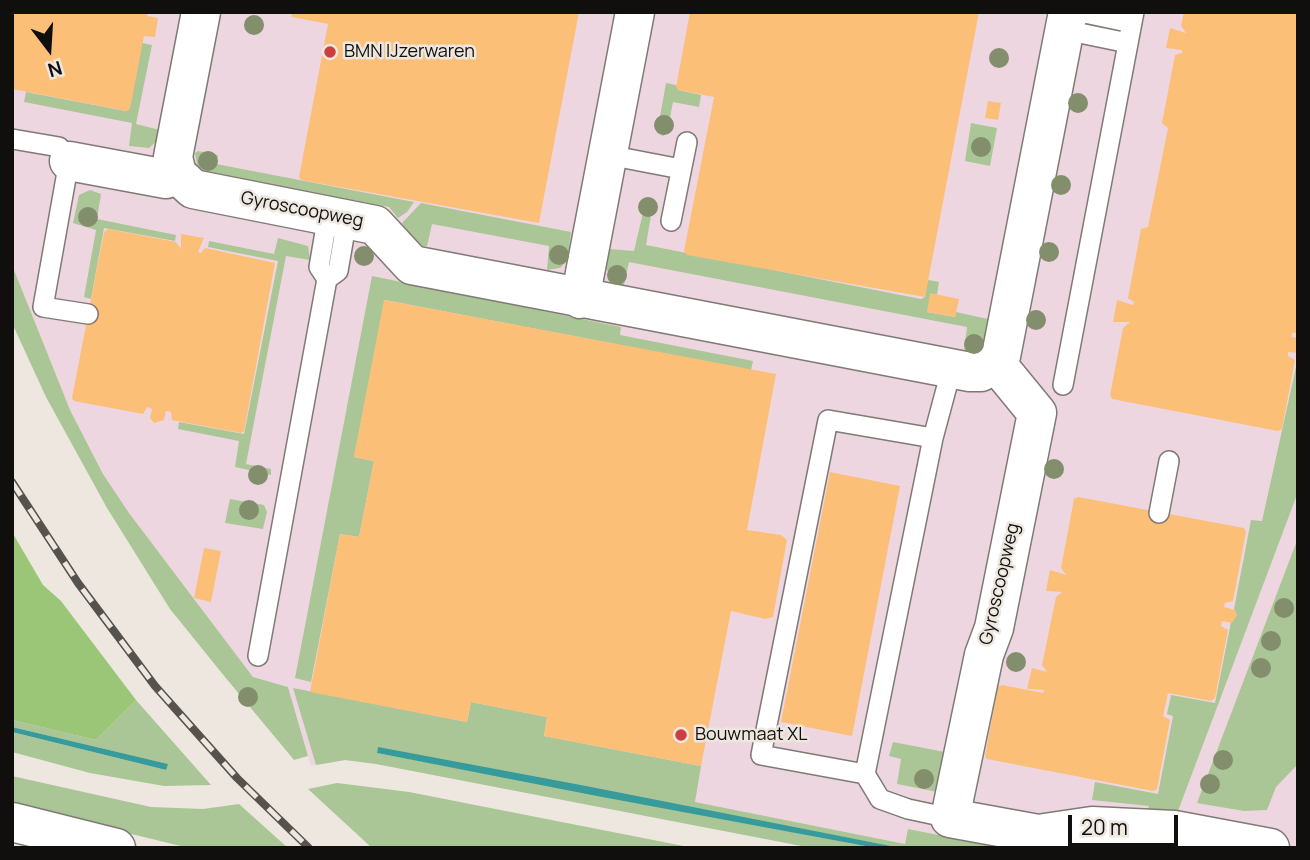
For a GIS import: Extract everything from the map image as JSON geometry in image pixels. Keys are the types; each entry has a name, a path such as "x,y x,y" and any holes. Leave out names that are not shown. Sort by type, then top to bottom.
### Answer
{"street":[{"path":"69,161 166,179 177,174 173,157 201,12"},
{"path":"580,299 635,12"},
{"path":"996,363 1001,356 1065,17"},
{"name":"Gyroscoopweg","path":"177,174 193,189 374,225 412,265 951,370 981,372 996,363 1037,413 994,628 984,655 950,818"},
{"path":"950,818 1038,834 1092,826 1174,830 1270,848"},
{"path":"12,822 116,848"}],"lane":[{"path":"1063,385 1133,18 1065,17"},
{"path":"1065,17 1128,43"},
{"path":"12,139 59,147 69,161 43,307 88,314"},
{"path":"671,221 687,142"},
{"path":"608,155 681,169"},
{"path":"258,656 327,279 319,267 338,217"},
{"path":"950,818 908,809 880,799 864,774 933,438 951,370"},
{"path":"864,774 761,755 825,433 828,420 933,438"},
{"path":"1159,513 1169,461"}],"shaded area":[{"path":"12,12 1298,12 1298,848 812,848 376,764 345,760 311,766 288,687 253,677 129,513 103,474 70,410 42,346 12,265"}],"green space":[{"path":"142,43 152,45 136,124 160,130 158,140 149,148 129,146 132,123 24,102 26,92 126,111"},
{"path":"666,83 676,85 678,90 701,95 699,107 673,102 667,133 663,136 657,133"},
{"path":"971,123 997,128 990,166 965,161"},
{"path":"198,151 218,155 216,164 414,202 407,212 398,218 389,207 207,173 197,165 195,153"},
{"path":"90,190 101,194 97,219 176,235 175,241 104,228 91,299 84,297 96,230 73,223 79,195"},
{"path":"646,200 653,204 646,245 921,299 925,297 928,280 939,282 937,295 927,312 955,317 956,312 988,319 984,342 975,351 964,352 967,327 629,262 624,285 615,284 606,268 609,249 634,251"},
{"path":"421,203 571,232 567,261 560,268 547,270 549,246 432,224 427,246 417,246 402,223"},
{"path":"278,238 308,246 310,260 286,256 246,464 271,469 271,475 235,467 239,441 178,429 179,422 244,434 278,261 208,247 209,241 274,254"},
{"path":"12,265 70,410 103,474 129,513 253,677 288,687 308,756 294,760 225,677 170,609 107,508 46,397 12,323"},
{"path":"372,276 621,327 620,335 753,361 751,370 385,300 354,457 374,461 359,537 340,534 311,682 295,678"},
{"path":"1298,358 1298,492 1178,811 1147,811 1149,806 1092,800 1095,782 1158,794 1173,716 1167,714 1171,695 1215,703 1231,622 1237,615 1234,609 1251,520 1262,521"},
{"path":"230,499 264,505 267,512 263,529 225,523"},
{"path":"12,532 43,585 61,601 136,700 96,740 12,720"},
{"path":"1298,538 1298,764 1276,787 1267,810 1244,811 1197,803"},
{"path":"293,688 467,722 471,702 547,717 544,736 701,766 695,802 905,844 908,829 1004,848 901,848 378,748 377,753 876,848 812,848 376,764 345,760 316,765"},
{"path":"136,700 211,785 164,786 90,773 12,752 12,732 166,770 167,764 12,727 12,720 96,740"},
{"path":"893,742 950,753 943,793 897,784 901,759 889,756"},
{"path":"12,776 151,807 203,809 239,804 288,848 189,848 12,805"},
{"path":"337,783 409,792 694,848 372,848 308,789"}],"water":[{"path":"12,727 168,764 166,770 12,732"},
{"path":"378,747 901,848 876,848 597,796 377,753"}],"building":[{"path":"12,12 148,12 147,16 158,18 155,37 144,36 130,109 127,111 12,89"},
{"path":"291,12 579,12 539,223 301,180 299,177 328,24 292,17"},
{"path":"690,12 979,12 925,297 687,255 684,251 714,97 678,90 676,87"},
{"path":"1184,12 1298,12 1298,333 1292,333 1292,337 1298,338 1298,353 1288,352 1288,356 1295,360 1282,429 1278,431 1112,399 1110,395 1123,328 1130,322 1113,322 1117,300 1133,305 1134,302 1128,298 1141,229 1148,227 1168,128 1162,123 1175,55 1182,53 1182,50 1166,48 1170,28 1186,33 1181,26"},
{"path":"988,101 1001,103 998,120 985,118"},
{"path":"108,229 176,242 181,249 181,234 204,238 198,252 201,253 205,248 275,263 244,431 241,433 172,420 171,412 166,411 164,420 154,423 150,418 152,409 147,407 143,414 74,401 72,398 104,232"},
{"path":"930,293 959,299 955,317 927,312"},
{"path":"384,300 776,374 747,530 781,535 787,540 773,617 765,619 731,611 701,766 544,736 547,717 471,702 467,722 310,692 340,534 359,537 374,461 354,457"},
{"path":"830,472 900,486 852,736 781,722"},
{"path":"1078,497 1244,528 1246,532 1233,601 1225,603 1224,607 1235,610 1237,615 1232,623 1222,621 1221,626 1228,630 1215,698 1211,701 1168,693 1163,716 1170,720 1157,789 1153,791 987,759 985,756 998,687 1002,685 1043,693 1044,690 1027,689 1032,668 1047,672 1042,665 1056,597 1062,592 1046,591 1050,570 1066,575 1061,568 1074,499"},
{"path":"204,548 221,551 211,602 194,598"}],"railway":[{"path":"12,482 78,583 155,686 237,778 309,848"}],"place":[{"name":"BMN IJzerwaren","path":"330,52"},
{"name":"Bouwmaat XL","path":"681,735"}]}
